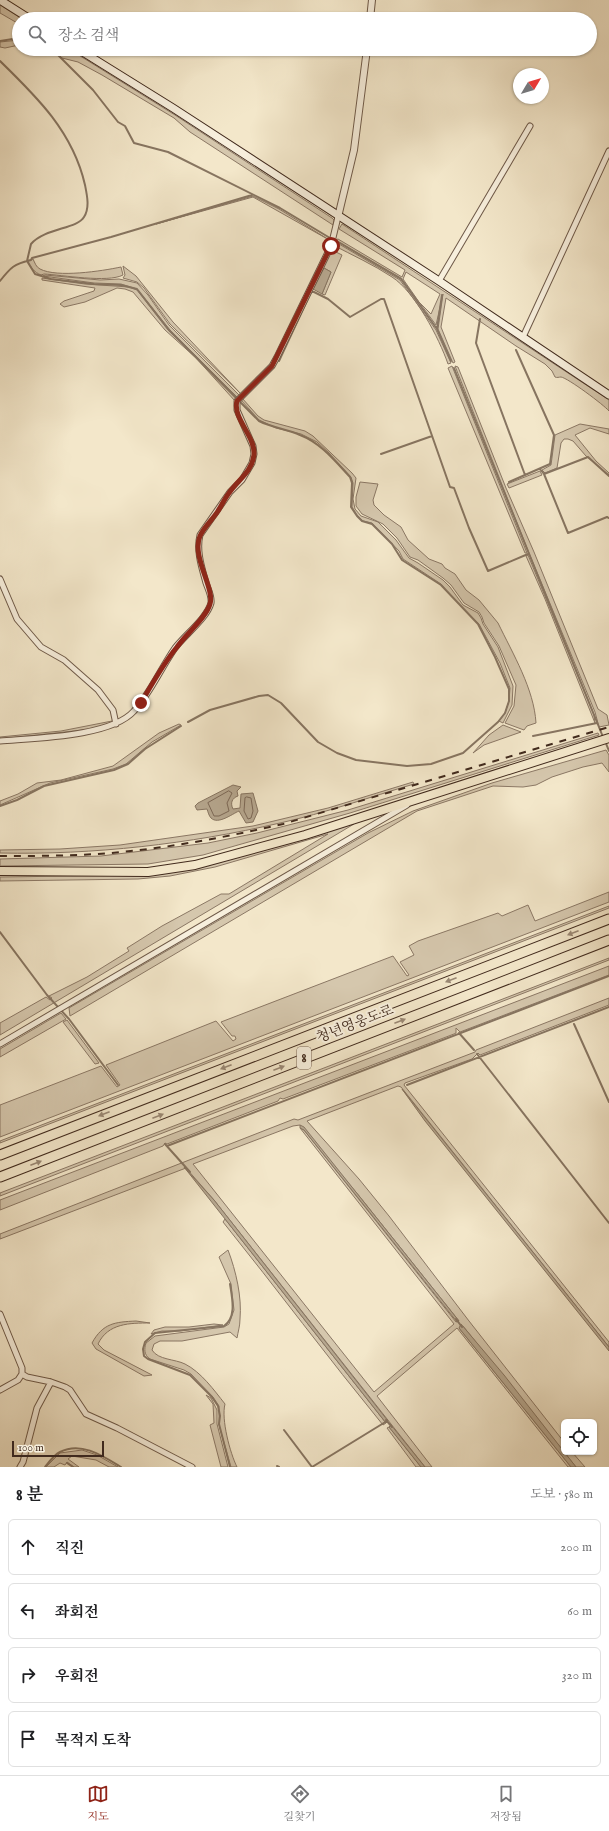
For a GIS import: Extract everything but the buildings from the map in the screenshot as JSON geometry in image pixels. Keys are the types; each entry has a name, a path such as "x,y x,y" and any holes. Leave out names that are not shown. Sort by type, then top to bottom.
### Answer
{"highway":[{"name":"청년영웅도로","path":"0,1155 609,919"},
{"name":"청년영웅도로","path":"0,1177 609,940"}],"main road":[{"path":"0,0 19,12"},
{"path":"89,56 173,108 338,217 439,281 609,395"},
{"path":"0,872 148,872 195,865 305,835 420,797 605,740"}],"street":[{"path":"371,12 372,0"},
{"path":"0,741 102,729 116,724 133,713 177,646 202,618 211,604 211,596 199,555 198,542 200,535 230,492 245,476 252,463 254,454 250,439 237,410 237,401 272,366 331,246 354,150 366,56"},
{"path":"439,281 530,126"},
{"path":"523,337 609,151"},
{"path":"0,579 17,619 29,634 41,647 64,660 98,690 113,710 116,724"},
{"path":"0,594 2,586"},
{"path":"0,1044 420,797"},
{"path":"0,1314 22,1368 22,1374 18,1380 0,1390"},
{"path":"22,1374 27,1378 51,1382 70,1390 86,1414 117,1428 192,1467"},
{"path":"20,1467 36,1408 51,1382"}],"shaded area":[{"path":"0,5 12,13 12,20 0,13"},
{"path":"12,41 12,46 5,48 0,47 0,42"},
{"path":"60,56 80,56 175,115 332,218 334,220 333,225 190,132 174,118 78,62"},
{"path":"253,196 279,209 331,241 253,197 156,224"},
{"path":"342,224 609,400 609,411 571,382 561,377 555,377 552,371 545,364 446,298 441,327 455,362 453,363 438,329 443,294 436,325 401,278 335,240 338,239 402,277 405,270 339,229","holes":["406,272 440,294 431,314 419,302 403,279"]},
{"path":"334,241 400,280 436,330 451,363 448,364 439,342 425,316 401,284 378,268 333,245"},
{"path":"332,250 342,255 325,295 322,294 331,272 324,268 310,292"},
{"path":"33,259 39,268 48,272 80,273 121,267 123,275 107,278 85,278 44,274 41,275 32,268 28,261"},
{"path":"123,266 136,276 173,322 241,394 170,324 144,288 137,282 123,278 125,275"},
{"path":"43,276 100,280 119,279 137,283 148,295 169,325 240,396 238,398 170,330 137,289 121,284 94,283"},
{"path":"42,278 85,284 129,287 137,290 168,330 196,358 165,330 133,292 117,288 85,302 64,307 60,304 64,301 94,291 95,288 42,280"},
{"path":"196,358 237,399 235,401"},
{"path":"452,366 527,553 525,553 448,368"},
{"path":"455,366 458,367 506,488 534,552 598,709 607,715 609,725 599,727 595,712 529,553"},
{"path":"242,398 258,416 264,420 305,431 313,436 356,478 353,499 355,509 361,516 378,522 396,540 409,558 443,580 463,605 478,613 483,624 498,647 513,686 512,705 503,723 499,721 505,713 509,701 510,688 500,663 479,624 441,584 403,559 399,551 372,523 363,521 357,515 352,507 353,483 351,477 329,453 317,442 301,434 276,428 259,420 241,400"},
{"path":"580,424 609,429 609,434 590,428 575,435 596,461 609,473 609,475 586,456 573,441 568,439 564,439 561,443 557,468 545,473 542,470 551,465 555,435"},
{"path":"540,471 542,475 509,488 507,484"},
{"path":"360,482 378,484 373,500 374,505 384,515 401,527 408,540 429,559 442,564 445,568 455,574 466,590 479,600 498,623 527,685 536,723 527,726 524,730 505,723 514,706 516,685 499,646 484,623 479,612 464,603 451,585 443,578 418,560 410,557 397,538 383,524 362,514 356,506 356,497"},
{"path":"528,555 594,715 595,723 526,556"},
{"path":"112,721 112,724 102,728 0,739 0,737 61,731"},
{"path":"179,724 181,725 152,742 126,764 113,769 50,783 0,805 0,801 18,794 37,783 61,780 113,766 159,733"},
{"path":"503,725 521,732 484,745 473,753 489,735"},
{"path":"598,733 599,735 350,813 203,855 148,864 0,866 0,859 101,856 208,843 257,833 348,810"},
{"path":"606,750 609,755 609,772 602,763 583,767 552,777 536,785 523,787 493,786 417,811 70,1016 69,1008 368,833 413,811 492,783"},
{"path":"413,782 414,784 314,815 211,837 141,847 106,850 0,853 0,850 60,849 120,845 253,826 328,808"},
{"path":"348,824 354,824 0,1035 0,1023 46,997 50,1000 52,998 49,996 87,977 129,951 127,948 162,926 221,894 229,894 328,834 215,867 170,876 138,879 0,881 0,877 146,875"},
{"path":"609,892 609,902 0,1137 0,1105 101,1066 117,1087 120,1085 106,1065 216,1021 233,1041 236,1039 235,1036 232,1036 221,1022 393,956 407,976 409,975 400,962 414,955 409,946 418,941 498,913 502,916 528,905 535,921"},
{"path":"609,906 609,908 0,1143 0,1141"},
{"path":"609,958 609,960 0,1196 0,1193"},
{"path":"609,966 609,975 460,1032 456,1028 456,1033 454,1034 283,1099 280,1098 278,1101 167,1144 165,1143 163,1146 0,1210 0,1200"},
{"path":"609,998 609,1005 480,1055 478,1053 472,1059 405,1083 404,1085 609,1342 609,1347 401,1087 398,1086 307,1121 359,1179 389,1216 561,1438 561,1448 463,1326 459,1328 571,1467 568,1467 457,1328 377,1396 432,1467 425,1467 214,1200 186,1168 0,1239 0,1234 294,1119 298,1120 475,1052 476,1050","holes":["300,1125 360,1197 459,1321 456,1322 304,1130 300,1128 454,1324 374,1392 193,1164 293,1126"]},
{"path":"61,1013 66,1019 0,1057 0,1049"},
{"path":"67,1020 99,1063 95,1064 63,1022"},
{"path":"225,1219 386,1423 383,1425 342,1374 223,1222"},
{"path":"228,1250 234,1267 239,1293 240,1322 237,1338 230,1332 182,1341 160,1341 154,1344 152,1350 158,1356 181,1362 191,1367 207,1382 225,1404 225,1427 237,1467 231,1467 219,1425 219,1406 213,1397 191,1374 184,1370 150,1359 145,1350 146,1343 155,1336 224,1327 229,1324 234,1310 231,1284 219,1257"},
{"path":"136,1321 150,1323 127,1324 114,1328 102,1337 98,1344 104,1350 152,1375 144,1376 96,1349 92,1343 101,1331 110,1325"},
{"path":"214,1324 223,1325 180,1331 162,1331 151,1334 154,1330 165,1327 189,1327"},
{"path":"206,1395 211,1398 217,1410 217,1424 228,1467 221,1467 210,1425 214,1423 213,1404"},
{"path":"389,1427 421,1467 416,1467 387,1428"},
{"path":"82,1450 97,1455 118,1467 109,1467 96,1460 72,1456 68,1459 79,1467 74,1467 67,1462 65,1465 60,1463 54,1467 46,1467 60,1453"},
{"path":"566,1455 575,1455 585,1467 576,1467"}],"water":[{"path":"324,268 331,272 322,294 313,289"},
{"path":"233,785 241,787 237,791 238,796 232,801 233,809 240,808 241,794 253,793 258,811 253,822 246,823 239,811 221,820 214,820 209,815 207,809 197,810 195,806 198,803"},
{"path":"402,1089 609,1347 609,1351 425,1121"},
{"path":"300,1125 304,1127 459,1321 457,1322 304,1130 300,1128"},
{"path":"184,1167 214,1200 388,1421 386,1423"},
{"path":"461,1324 504,1375 561,1448 561,1455 459,1328"},
{"path":"391,1425 425,1467 421,1467 389,1427"},
{"path":"561,1455 567,1455 576,1467 571,1467"}],"waterway":[{"path":"0,41 12,39"},
{"path":"59,56 93,90 118,122 125,126 134,143 168,152 280,208 330,238"},
{"path":"0,61 40,102 63,132 72,148 87,193 87,210 84,217 80,221 44,235 31,244 27,261 35,274 51,279 94,284 121,285 137,289 169,330 259,421 308,438 321,448 350,477 352,483 351,507 357,516 362,521 372,524 392,544 402,560 441,585 478,624 509,689 509,701 505,713 498,722 463,753 431,764 407,766 356,760 337,753 318,742 281,703 268,695 259,696 210,710 188,722"},
{"path":"0,281 13,267 31,260 32,258 111,237 252,195"},
{"path":"335,240 401,279 437,329"},
{"path":"279,361 311,292 328,299 350,317 381,299 384,299 450,487 454,488 469,528 488,571 528,554"},
{"path":"442,295 437,329 451,361"},
{"path":"480,319 476,343 525,475"},
{"path":"509,482 550,464 554,435 516,350"},
{"path":"454,368 603,737"},
{"path":"381,454 432,436"},
{"path":"544,474 588,457 609,476"},
{"path":"540,469 544,474 568,533 607,517 609,518"},
{"path":"533,736 597,723"},
{"path":"0,806 17,800 44,786 114,770 128,764 145,749 181,726"},
{"path":"605,741 609,751"},
{"path":"0,932 47,995 69,1019 118,1085"},
{"path":"167,1146 609,976"},
{"path":"407,1085 609,1007"},
{"path":"574,1024 609,1102"},
{"path":"459,1033 474,1050"},
{"path":"477,1054 609,1223"},
{"path":"165,1144 190,1172"},
{"path":"230,1284 233,1307 231,1318 224,1326 155,1333 145,1342 143,1349 144,1356 148,1359 190,1375 212,1397 218,1406 220,1416 219,1424 230,1467"},
{"path":"456,1319 462,1327"},
{"path":"386,1420 392,1427"},
{"path":"284,1430 312,1467 387,1421"},
{"path":"45,1467 58,1453 76,1448 92,1451 121,1467"},
{"path":"67,1463 73,1467"}],"railway":[{"path":"0,856 97,854 144,850 214,839 283,824 609,727"}],"route":[{"path":"141,703 169,657 202,618 211,604 211,596 199,555 198,542 200,535 230,492 248,472 254,454 253,446 237,410 237,401 272,366 331,246"}]}
